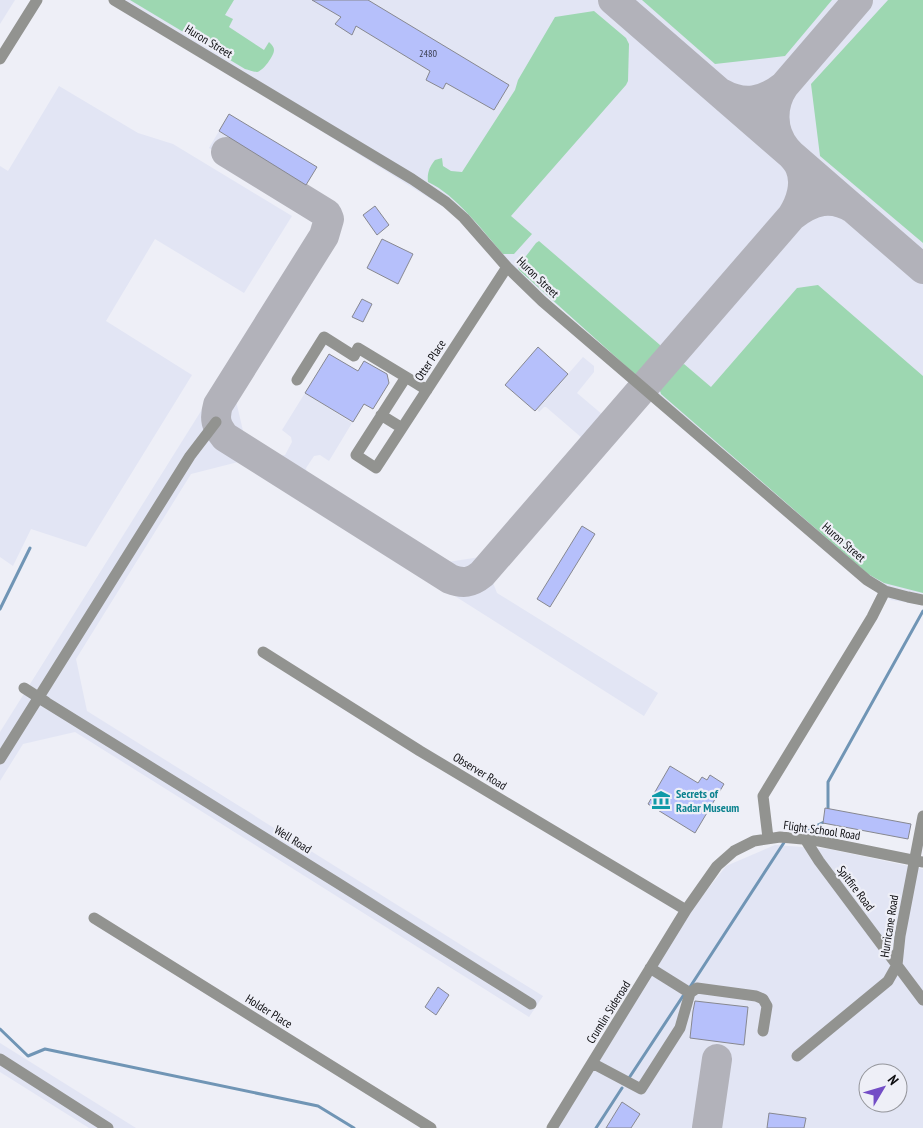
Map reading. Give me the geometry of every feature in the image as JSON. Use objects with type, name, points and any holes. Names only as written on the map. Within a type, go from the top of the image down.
[{"type":"street","points":[[0,59],[36,0]]},
{"type":"street","name":"Huron Street","points":[[114,0],[419,183],[446,202],[464,218],[507,267],[542,302],[867,580],[885,591],[923,600]]},
{"type":"street","name":"Otter Place","points":[[382,415],[356,455],[376,468],[507,267]]},
{"type":"street","points":[[297,380],[324,337],[354,356],[358,348],[427,390]]},
{"type":"street","points":[[402,428],[382,415],[406,377]]},
{"type":"street","points":[[0,759],[190,456],[216,422]]},
{"type":"street","points":[[768,838],[763,796],[872,617],[885,591]]},
{"type":"street","name":"Observer Road","points":[[263,652],[420,751],[686,910]]},
{"type":"street","points":[[24,688],[316,869]]},
{"type":"street","name":"Well Road","points":[[39,698],[531,1004]]},
{"type":"street","name":"Hurricane Road","points":[[798,1056],[888,981],[897,966],[900,936],[919,861],[923,816]]},
{"type":"street","name":"Flight School Road","points":[[686,910],[717,866],[734,851],[754,841],[768,838],[805,839],[919,861]]},
{"type":"street","name":"Spitfire Road","points":[[805,839],[819,861],[923,1000]]},
{"type":"street","name":"Crumlin Sideroad","points":[[552,1128],[686,910]]},
{"type":"street","name":"Holder Place","points":[[94,918],[431,1128]]},
{"type":"street","points":[[650,968],[690,993]]},
{"type":"street","points":[[592,1063],[642,1090],[680,1028],[690,993],[697,988],[756,996],[763,999],[767,1006],[763,1032]]},
{"type":"street","points":[[0,1060],[108,1128]]},
{"type":"shaded area","points":[[0,0],[15,0],[0,24]]},
{"type":"shaded area","points":[[110,0],[923,0],[923,605],[891,600],[656,392],[492,580],[497,593],[658,693],[644,716],[242,461],[191,474],[76,659],[87,711],[543,996],[529,1017],[75,732],[23,744],[0,781],[0,732],[320,221],[318,215],[209,148],[219,131],[306,185],[302,192],[337,213],[330,227],[340,234],[236,401],[244,435],[279,456],[285,455],[292,442],[291,437],[282,430],[305,393],[352,423],[329,461],[320,455],[314,456],[306,468],[307,474],[448,562],[480,557],[582,438],[546,407],[539,412],[537,409],[583,357],[594,366],[594,372],[577,393],[603,415],[637,376],[450,211]]},
{"type":"shaded area","points":[[59,86],[138,133],[173,144],[292,216],[244,293],[155,239],[106,321],[192,375],[86,547],[31,529],[13,566],[0,557],[0,166],[8,171]]},
{"type":"shaded area","points":[[775,845],[829,849],[923,869],[923,1128],[555,1128],[686,917],[726,866]]},
{"type":"shaded area","points":[[0,1043],[136,1128],[89,1128],[0,1072]]},
{"type":"green space","points":[[130,0],[234,0],[225,15],[233,19],[229,27],[264,50],[269,42],[274,48],[274,53],[268,63],[259,71],[245,69]]},
{"type":"green space","points":[[642,0],[832,0],[785,56],[715,64]]},
{"type":"green space","points":[[888,0],[923,0],[923,243],[820,156],[811,84]]},
{"type":"green space","points":[[594,11],[626,38],[629,44],[628,81],[511,216],[532,234],[514,254],[503,254],[449,195],[428,182],[428,173],[435,160],[442,158],[443,166],[451,171],[462,172],[515,90],[518,80],[555,17]]},
{"type":"green space","points":[[539,241],[660,345],[660,350],[637,376],[519,270],[520,264]]},
{"type":"green space","points":[[818,285],[923,376],[923,593],[884,583],[868,574],[661,394],[659,388],[675,369],[684,364],[711,387],[797,288]]},
{"type":"building","points":[[312,0],[368,0],[509,85],[494,110],[446,83],[443,89],[426,80],[430,71],[356,26],[352,35],[335,24],[341,17]]},
{"type":"building","points":[[229,114],[317,167],[306,185],[219,131]]},
{"type":"building","points":[[375,206],[389,225],[377,235],[363,215]]},
{"type":"building","points":[[382,239],[413,254],[398,284],[367,268]]},
{"type":"building","points":[[362,299],[372,304],[363,322],[352,317]]},
{"type":"building","points":[[538,347],[568,374],[535,411],[505,385]]},
{"type":"building","points":[[329,354],[358,371],[364,361],[387,374],[389,383],[373,409],[364,404],[353,422],[305,393]]},
{"type":"building","points":[[582,526],[595,534],[550,607],[537,599]]},
{"type":"building","points":[[670,766],[698,783],[702,777],[707,780],[710,775],[724,784],[695,833],[648,804]]},
{"type":"building","points":[[825,808],[911,824],[908,839],[823,823]]},
{"type":"building","points":[[438,987],[449,995],[436,1015],[425,1007]]},
{"type":"building","points":[[695,1001],[748,1007],[744,1045],[690,1038]]},
{"type":"building","points":[[622,1102],[640,1114],[631,1128],[606,1128]]},
{"type":"building","points":[[769,1113],[806,1118],[804,1128],[767,1128]]},
{"type":"waterway","points":[[0,609],[30,548]]},
{"type":"waterway","points":[[828,811],[828,782],[923,611]]},
{"type":"waterway","points":[[806,831],[826,821]]},
{"type":"waterway","points":[[690,987],[785,841]]},
{"type":"waterway","points":[[629,1078],[683,996]]},
{"type":"waterway","points":[[0,1029],[28,1056],[45,1049],[318,1106],[354,1128]]},
{"type":"waterway","points":[[596,1128],[622,1088]]},
{"type":"taxiway","points":[[613,0],[923,269]]},
{"type":"taxiway","points":[[784,86],[858,0]]},
{"type":"taxiway","points":[[721,93],[746,101],[769,96],[784,86],[777,101],[774,118],[775,126],[781,142],[799,164],[803,179],[800,199],[792,216],[807,206],[822,201],[838,202],[854,209]]},
{"type":"taxiway","points":[[226,152],[327,214],[329,219],[324,236],[218,405],[216,418],[220,429],[225,437],[450,579],[459,582],[470,581],[482,574],[792,216]]},
{"type":"taxiway","points":[[707,1128],[717,1059]]},
{"type":"place","name":"Secrets of Radar Museum","points":[[661,800]]}]
